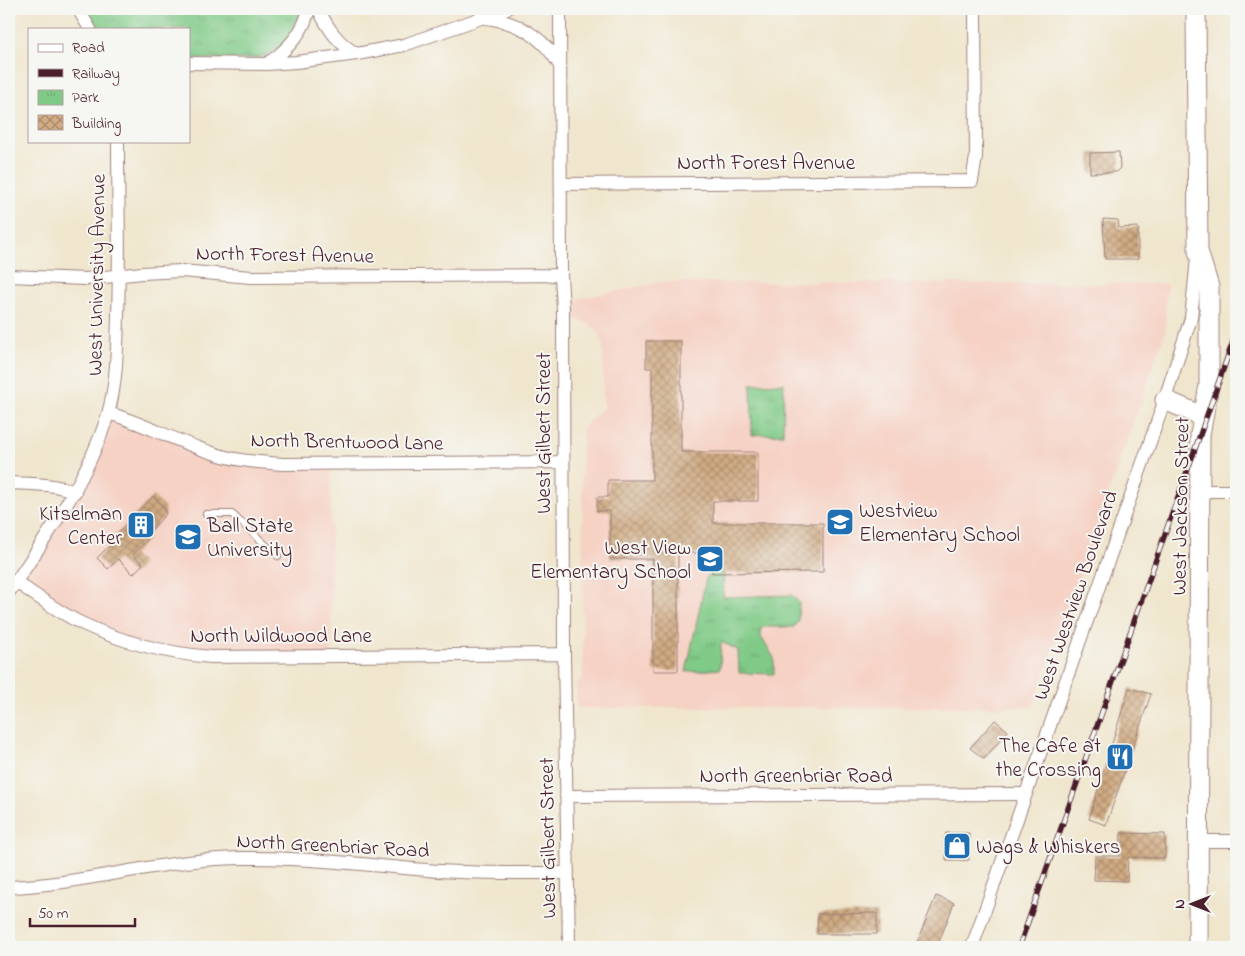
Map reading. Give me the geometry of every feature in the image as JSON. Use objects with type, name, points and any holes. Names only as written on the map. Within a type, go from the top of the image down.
[{"type":"main road","name":"West Jackson Street","points":[[1196,9],[1198,251],[1210,287],[1208,385],[1200,435],[1198,947]]},
{"type":"main road","points":[[1164,400],[1202,416]]},
{"type":"street","points":[[267,64],[292,44],[304,23],[309,9]]},
{"type":"street","points":[[318,9],[332,34],[340,43],[357,54]]},
{"type":"street","points":[[190,64],[267,64],[357,54],[404,44],[507,9]]},
{"type":"street","name":"West Gilbert Street","points":[[560,9],[560,275],[563,309],[564,654],[569,947]]},
{"type":"street","name":"North Forest Avenue","points":[[561,184],[972,181],[976,157],[975,9]]},
{"type":"street","points":[[80,10],[89,28]]},
{"type":"street","points":[[484,18],[501,20],[526,30],[542,42],[561,67]]},
{"type":"street","name":"West University Avenue","points":[[12,587],[75,492],[94,452],[108,412],[117,360],[119,276],[118,142]]},
{"type":"street","name":"West Westview Boulevard","points":[[972,947],[1191,318],[1198,251]]},
{"type":"street","name":"North Forest Avenue","points":[[9,276],[86,279],[181,271],[251,278],[560,275]]},
{"type":"street","name":"North Brentwood Lane","points":[[108,412],[130,419],[210,452],[237,460],[254,462],[283,464],[563,462]]},
{"type":"street","points":[[9,484],[48,485],[75,492]]},
{"type":"street","points":[[1200,491],[1236,491]]},
{"type":"street","name":"North Wildwood Lane","points":[[12,587],[80,622],[124,641],[178,654],[211,657],[564,654]]},
{"type":"street","name":"North Greenbriar Road","points":[[566,796],[1026,794]]},
{"type":"street","points":[[1199,841],[1236,841]]},
{"type":"street","name":"North Greenbriar Road","points":[[9,887],[63,882],[216,859],[241,858],[320,860],[429,870],[567,873]]},
{"type":"lane","points":[[206,514],[232,514],[278,556]]},
{"type":"shaded area","name":"Westview Elementary School","points":[[661,282],[1167,284],[1165,332],[1033,707],[577,708],[576,684],[583,678],[582,428],[603,408],[603,346],[598,331],[587,323],[574,319],[573,300]]},
{"type":"shaded area","name":"Ball State University","points":[[108,413],[210,453],[331,464],[331,656],[211,657],[124,641],[16,582],[75,492]]},
{"type":"green space","points":[[89,9],[302,9],[291,34],[279,47],[265,56],[247,59],[190,59],[190,28],[96,28]]},
{"type":"green space","points":[[784,383],[783,434],[752,435],[751,384]]},
{"type":"green space","points":[[712,573],[724,573],[723,597],[792,595],[799,603],[798,621],[794,627],[762,627],[761,637],[774,658],[774,674],[739,673],[738,650],[721,642],[720,669],[686,672],[706,578]]},
{"type":"building","points":[[1119,152],[1120,168],[1116,172],[1090,173],[1090,153]]},
{"type":"building","points":[[1103,219],[1118,220],[1119,228],[1138,227],[1138,259],[1105,259]]},
{"type":"building","name":"Westview Elementary School","points":[[646,341],[681,341],[681,452],[758,452],[758,501],[713,501],[713,523],[823,523],[823,572],[712,573],[712,553],[678,553],[678,671],[653,671],[653,559],[610,559],[610,511],[597,511],[597,497],[608,497],[608,480],[652,480],[652,368],[646,368]]},
{"type":"building","name":"Kitselman Center","points":[[153,496],[165,508],[166,514],[145,537],[148,539],[133,555],[143,564],[133,574],[118,559],[108,569],[97,558]]},
{"type":"building","points":[[1129,688],[1151,694],[1106,825],[1089,819]]},
{"type":"building","points":[[995,720],[1008,731],[984,759],[970,748]]},
{"type":"building","name":"Wags & Whiskers","points":[[946,833],[969,833],[969,860],[946,860]]},
{"type":"building","points":[[1121,833],[1165,834],[1165,858],[1128,857],[1127,881],[1094,880],[1095,856],[1120,856]]},
{"type":"building","points":[[936,896],[954,903],[937,947],[915,947]]},
{"type":"building","points":[[877,913],[877,934],[817,934],[818,914]]},
{"type":"railway","points":[[1019,947],[1236,333]]},
{"type":"place","name":"Westview Elementary School","points":[[840,522]]},
{"type":"place","name":"Kitselman Center","points":[[141,525]]},
{"type":"place","name":"Ball State University","points":[[188,537]]},
{"type":"place","name":"West View Elementary School","points":[[710,559]]},
{"type":"place","name":"The Cafe at the Crossing","points":[[1120,757]]},
{"type":"place","name":"Wags & Whiskers","points":[[957,846]]}]
